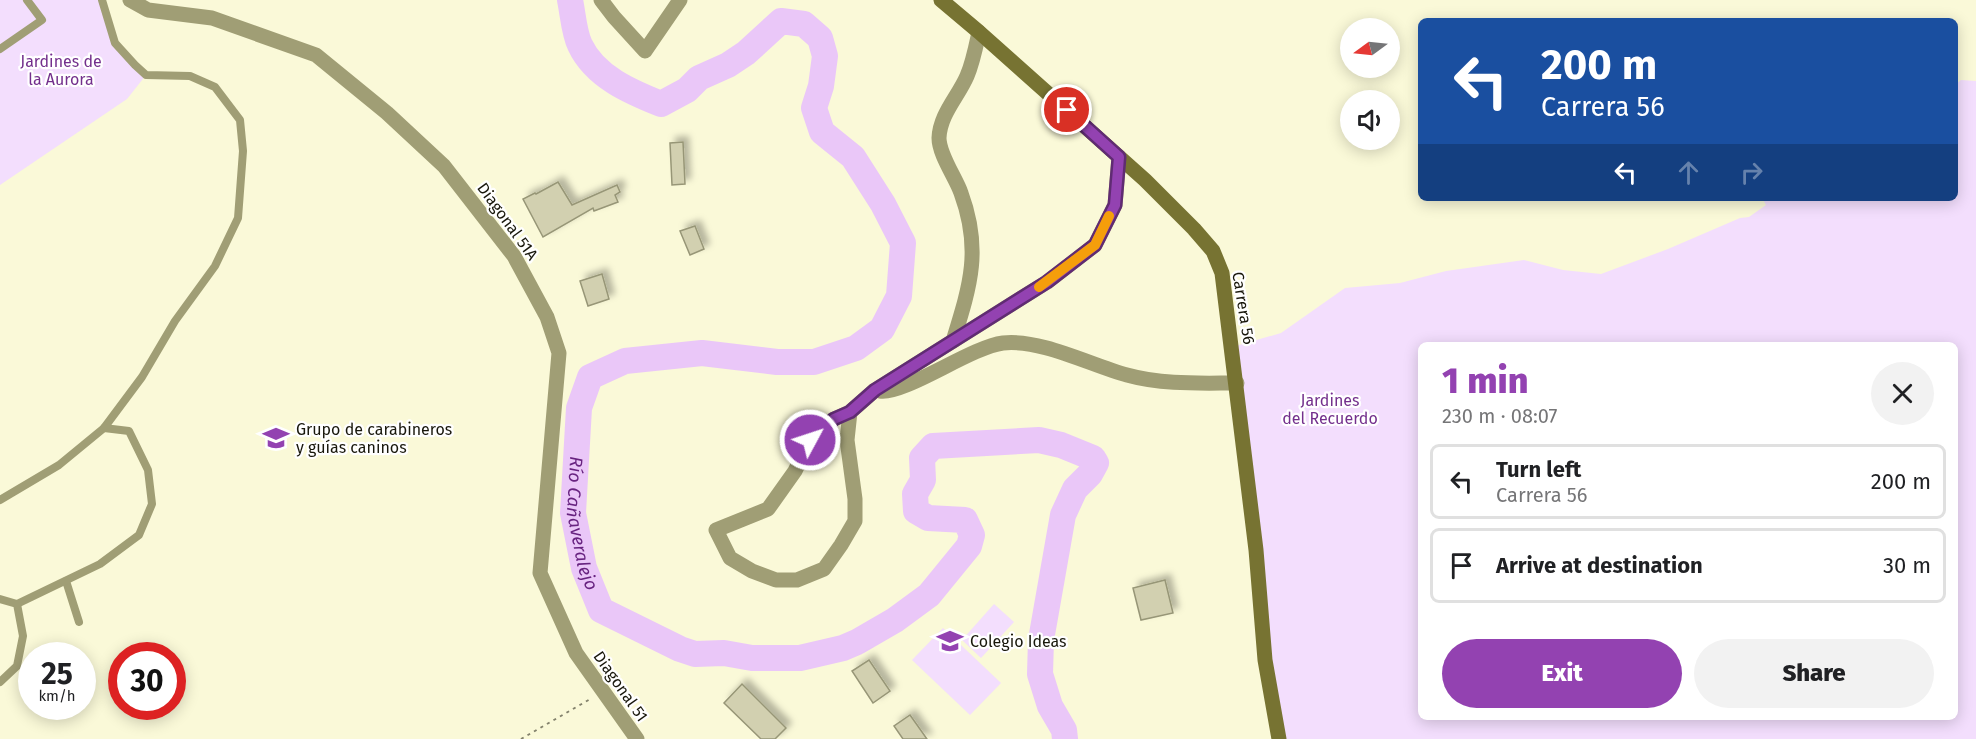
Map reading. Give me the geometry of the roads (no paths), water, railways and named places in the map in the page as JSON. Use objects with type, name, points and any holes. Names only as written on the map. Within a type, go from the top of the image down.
[{"type":"street","name":"Diagonal 51A","points":[[130,0],[148,10],[212,18],[316,55],[387,113],[444,166],[514,256],[547,317],[559,352],[540,573],[576,653]]},
{"type":"street","points":[[601,0],[645,51],[680,0]]},
{"type":"street","name":"Carrera 56","points":[[940,0],[1119,157],[1194,229],[1213,251],[1222,273],[1237,383],[1256,550],[1265,660],[1279,739]]},
{"type":"street","points":[[953,341],[970,286],[973,249],[970,219],[939,142],[940,126],[966,77],[979,32]]},
{"type":"street","points":[[850,412],[847,440],[855,499],[855,521],[824,569],[797,580],[776,580],[752,571],[730,558],[716,530],[768,509],[795,471],[810,440],[834,419],[850,412],[875,390],[1047,282],[1095,245],[1115,205],[1119,157]]},
{"type":"street","points":[[875,390],[885,392],[902,386],[978,350],[1002,343],[1023,344],[1056,351],[1128,375],[1162,381],[1237,383]]},
{"type":"street","name":"Diagonal 51","points":[[576,653],[637,739]]},
{"type":"lane","points":[[0,49],[42,20],[27,0]]},
{"type":"lane","points":[[0,500],[59,465],[104,428],[142,377],[176,321],[215,266],[238,218],[243,152],[240,120],[215,87],[190,76],[147,75],[135,65],[115,43],[102,0]]},
{"type":"lane","points":[[0,599],[17,604],[100,564],[139,535],[152,504],[148,470],[129,431],[104,428]]},
{"type":"lane","points":[[66,581],[79,622]]},
{"type":"lane","points":[[0,682],[16,666],[19,656],[23,636],[17,604]]},
{"type":"waterway","name":"Río Cañaveralejo","points":[[570,0],[578,40],[595,66],[615,82],[661,104],[687,90],[699,78],[728,65],[746,53],[781,21],[804,24],[820,38],[825,56],[821,86],[814,108],[822,132],[853,157],[883,204],[903,243],[899,296],[882,329],[856,348],[814,362],[777,362],[702,353],[625,361],[590,377],[579,408],[573,513],[584,568],[601,610],[680,649],[695,654],[724,653],[752,658],[800,658],[843,648],[895,620],[929,595],[969,546],[972,535],[965,520],[928,518],[916,511],[915,494],[923,480],[922,458],[933,446],[1039,440],[1061,445],[1093,458],[1096,463],[1090,474],[1075,489],[1063,515],[1041,640],[1040,674],[1050,706],[1064,730],[1065,739]]},
{"type":"place","name":"Grupo de carabineros y guías caninos","points":[[276,438]]},
{"type":"place","name":"Colegio Ideas","points":[[950,641]]},
{"type":"park label","name":"Jardines de la Aurora","points":[[61,70]]},
{"type":"park label","name":"Jardines del Recuerdo","points":[[1330,409]]}]
